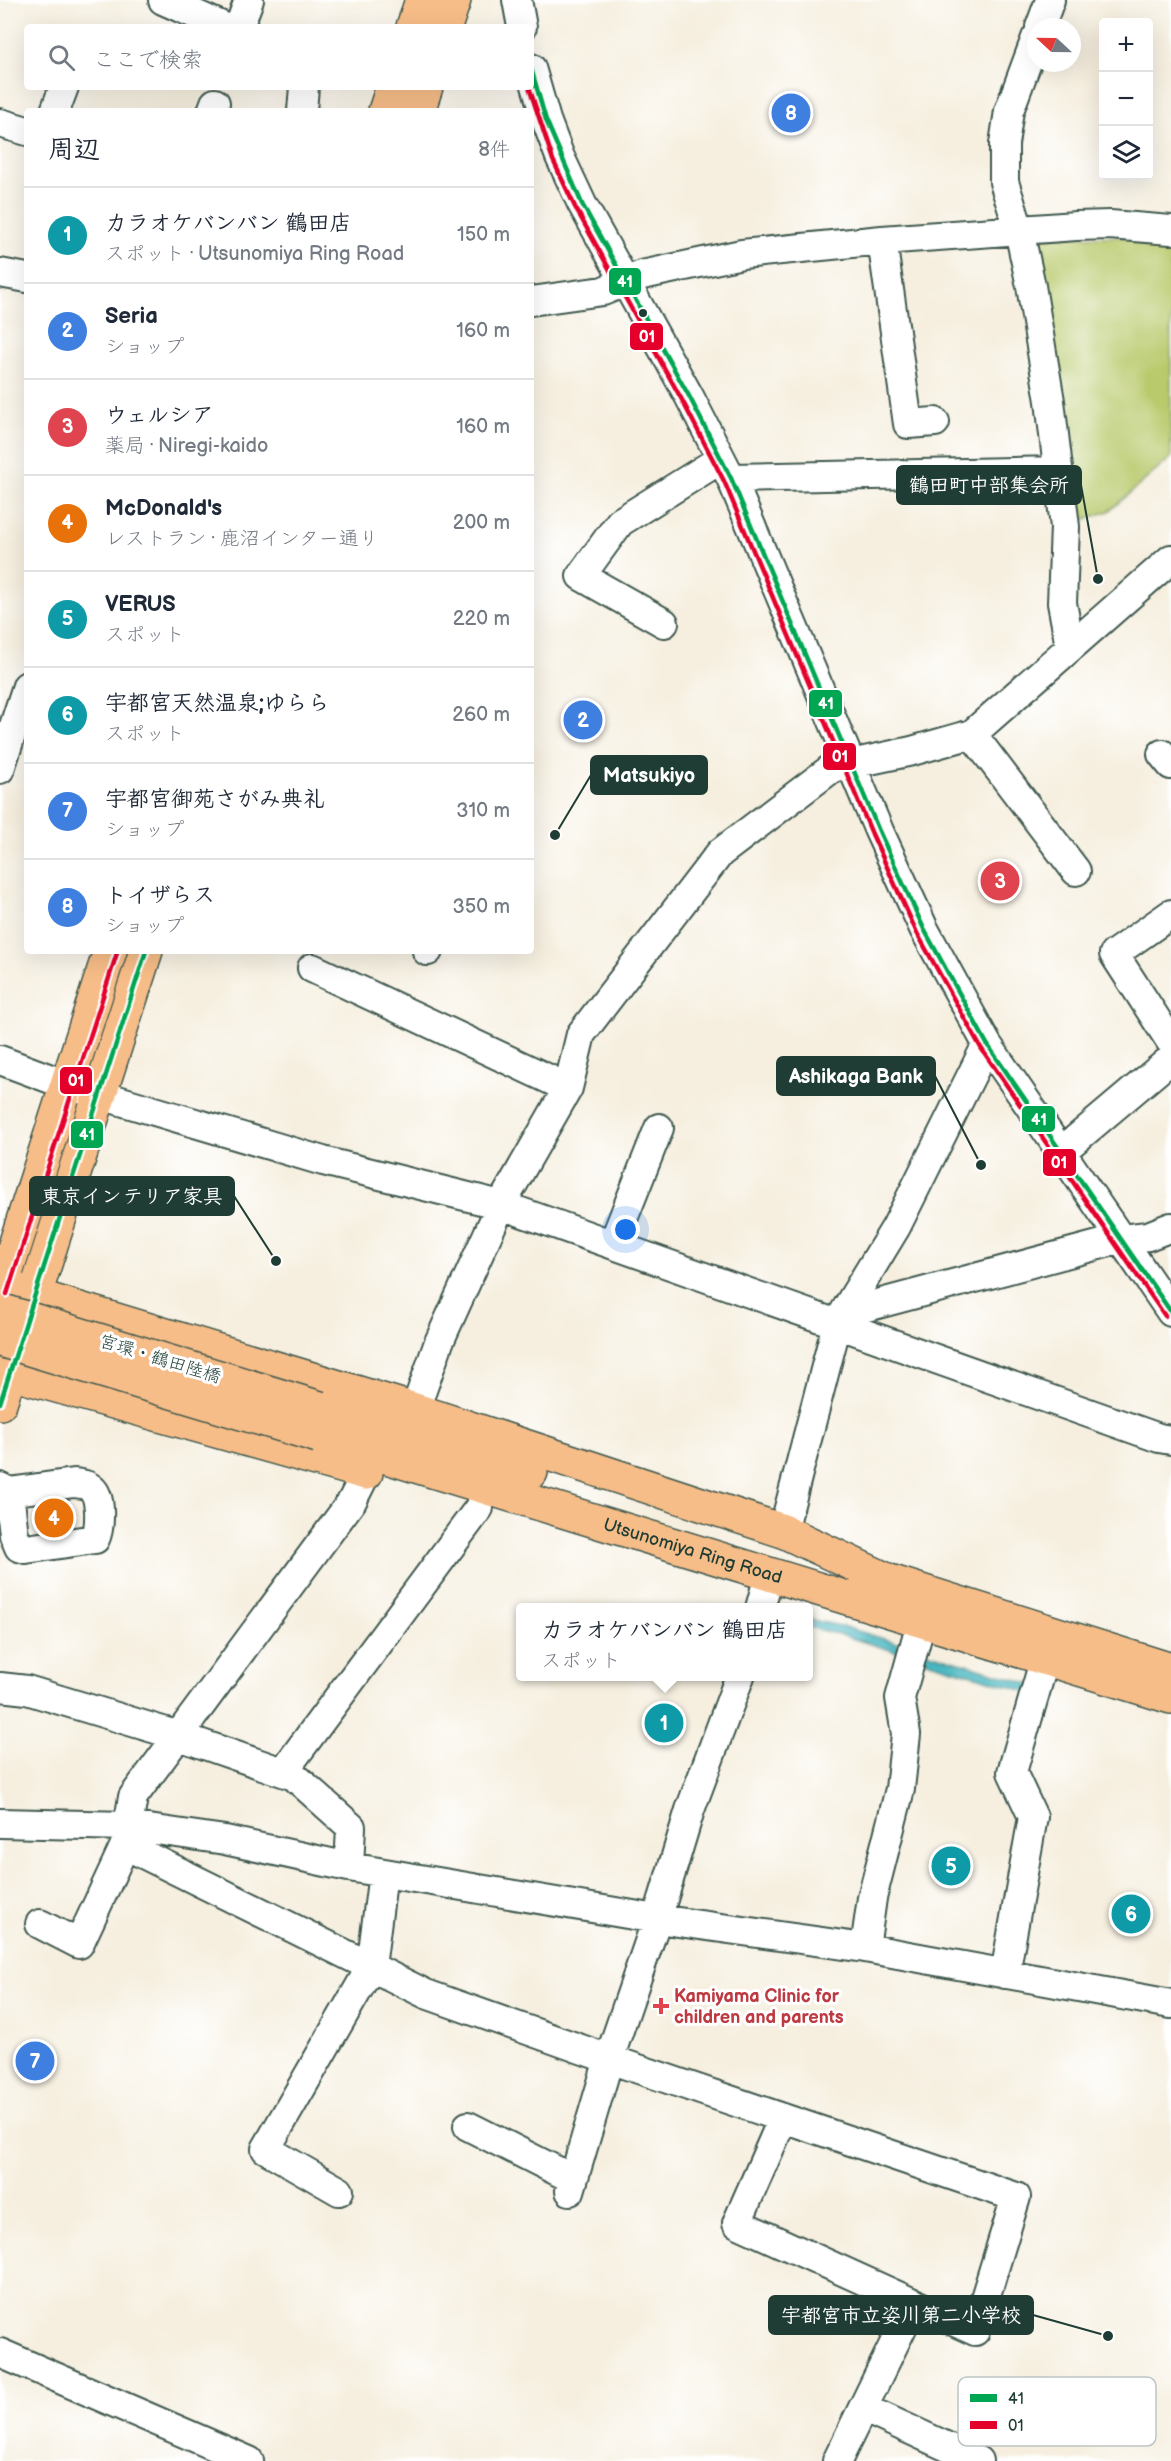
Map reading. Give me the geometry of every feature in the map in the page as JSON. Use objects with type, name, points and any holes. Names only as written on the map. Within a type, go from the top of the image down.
[{"type":"main road","points":[[414,24],[422,0]]},
{"type":"main road","points":[[447,24],[454,0]]},
{"type":"main road","points":[[386,108],[392,90]]},
{"type":"main road","points":[[419,108],[425,90]]},
{"type":"main road","points":[[110,954],[0,1293],[36,1296],[415,1410],[783,1531],[885,1579]]},
{"type":"main road","points":[[145,954],[36,1296],[3,1382],[366,1473],[681,1571],[762,1599],[851,1597]]},
{"type":"main road","name":"宮環・鶴田陸橋","points":[[0,1293],[319,1422]]},
{"type":"main road","name":"宮環・鶴田陸橋","points":[[0,1340],[319,1422]]},
{"type":"main road","name":"Utsunomiya Ring Road","points":[[319,1422],[885,1579],[1171,1670]]},
{"type":"main road","name":"Utsunomiya Ring Road","points":[[319,1422],[460,1481],[851,1597],[916,1640],[1039,1680],[1171,1697]]},
{"type":"street","points":[[163,0],[217,24]]},
{"type":"street","points":[[240,24],[249,0]]},
{"type":"street","points":[[517,0],[521,24]]},
{"type":"street","points":[[1043,18],[1050,0]]},
{"type":"street","points":[[1027,62],[1009,111],[1004,144],[1004,182],[1018,230],[1038,328],[1065,527],[1062,603],[1070,646]]},
{"type":"street","points":[[534,78],[560,158],[582,204],[726,468],[850,763],[924,929],[987,1044],[1171,1312]]},
{"type":"street","points":[[56,108],[63,90]]},
{"type":"street","points":[[302,108],[304,90]]},
{"type":"street","points":[[0,123],[24,130]]},
{"type":"street","points":[[534,301],[603,291],[642,275],[742,254],[882,240],[1018,230],[1110,225],[1171,230]]},
{"type":"street","points":[[882,240],[908,424],[935,422]]},
{"type":"street","points":[[664,623],[581,576],[620,522],[726,468],[1058,471]]},
{"type":"street","points":[[415,1410],[438,1342],[501,1204],[568,1088],[581,1034],[720,853],[832,768],[912,751],[972,734],[1171,559]]},
{"type":"street","points":[[2,755],[24,694]]},
{"type":"street","points":[[972,734],[1076,871]]},
{"type":"street","points":[[1171,914],[1114,954],[1171,1042]]},
{"type":"street","points":[[312,968],[568,1088]]},
{"type":"street","points":[[783,1531],[841,1319],[896,1227],[987,1044]]},
{"type":"street","points":[[1062,1151],[1171,1059]]},
{"type":"street","points":[[0,1060],[67,1085],[323,1161],[501,1204],[613,1244],[841,1319],[1159,1438],[1171,1440]]},
{"type":"street","points":[[613,1244],[659,1128]]},
{"type":"street","points":[[841,1319],[1121,1239],[1148,1236],[1171,1227]]},
{"type":"street","points":[[40,1924],[79,1944],[126,1835],[133,1797],[352,1501],[366,1473]]},
{"type":"street","points":[[283,1772],[478,1508]]},
{"type":"street","points":[[865,1948],[872,1898],[900,1789],[906,1734],[900,1698],[916,1640]]},
{"type":"street","points":[[1005,1974],[1033,1817],[1012,1772],[1039,1680]]},
{"type":"street","points":[[468,2126],[572,2185],[609,2059],[657,1919],[690,1810],[738,1681]]},
{"type":"street","points":[[0,1687],[27,1690],[179,1736],[294,1776],[351,1827],[349,1867]]},
{"type":"street","points":[[0,1823],[126,1835],[225,1840],[383,1873],[657,1919],[865,1948],[1171,2004]]},
{"type":"street","points":[[126,1835],[371,1967],[426,1994],[609,2059],[1016,2197],[975,2331],[737,2223],[783,2118]]},
{"type":"street","points":[[339,2191],[266,2149],[371,1967],[383,1873]]},
{"type":"street","points":[[837,2461],[914,2303]]},
{"type":"street","points":[[0,2353],[249,2461]]},
{"type":"street","points":[[863,2408],[978,2461]]},
{"type":"green space","points":[[1029,236],[1171,237],[1171,458],[1109,511],[1074,523]]},
{"type":"water","points":[[813,1620],[845,1627],[1058,1692],[1055,1700],[813,1628]]},
{"type":"transit line","name":"41","points":[[534,78],[546,120],[582,204],[689,396],[731,478],[879,831],[924,929],[987,1044],[1171,1312]]},
{"type":"transit line","name":"01","points":[[530,90],[553,160],[575,207],[724,481],[872,834],[917,933],[981,1048],[1165,1316]]},
{"type":"transit line","name":"01","points":[[7,1294],[117,954]]},
{"type":"transit line","name":"41","points":[[0,1403],[145,954]]},
{"type":"place","name":"トイザらス","points":[[791,113]]},
{"type":"place","name":"鶴田町中部集会所","points":[[1098,579]]},
{"type":"place","name":"Seria","points":[[583,720]]},
{"type":"place","name":"Matsukiyo","points":[[555,835]]},
{"type":"place","name":"ウェルシア","points":[[1000,881]]},
{"type":"place","name":"Ashikaga Bank","points":[[981,1165]]},
{"type":"place","name":"東京インテリア家具","points":[[276,1261]]},
{"type":"place","name":"McDonald's","points":[[54,1518]]},
{"type":"place","name":"カラオケバンバン 鶴田店","points":[[664,1723]]},
{"type":"place","name":"VERUS","points":[[951,1866]]},
{"type":"place","name":"宇都宮天然温泉;ゆらら","points":[[1131,1914]]},
{"type":"place","name":"Kamiyama Clinic for children and parents","points":[[661,2006]]},
{"type":"place","name":"宇都宮御苑さがみ典礼","points":[[35,2061]]},
{"type":"place","name":"宇都宮市立姿川第二小学校","points":[[1108,2336]]}]
